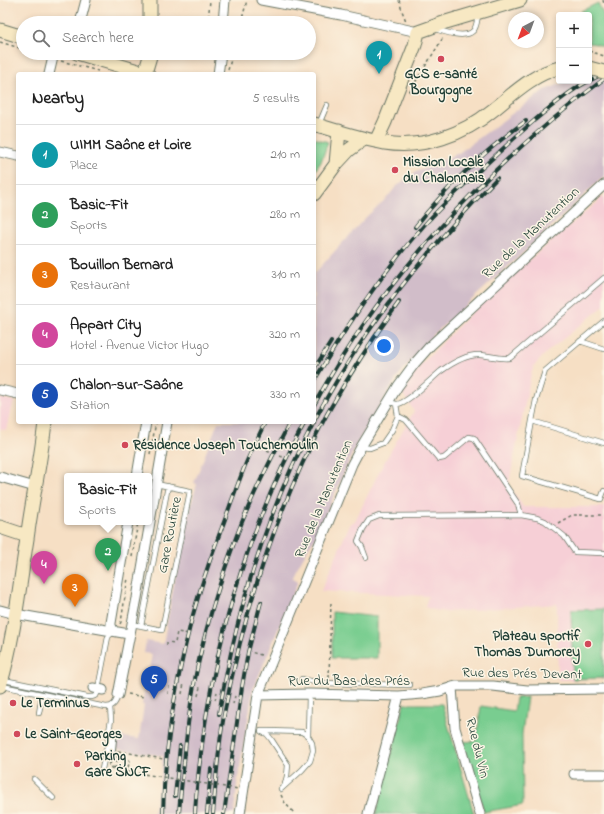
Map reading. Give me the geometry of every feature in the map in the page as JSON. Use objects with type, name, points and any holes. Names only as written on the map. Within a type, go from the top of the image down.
[{"type":"street","points":[[82,16],[86,0]]},
{"type":"street","points":[[150,0],[150,16]]},
{"type":"street","points":[[224,16],[225,0]]},
{"type":"street","points":[[261,0],[404,29],[424,30],[520,0]]},
{"type":"street","points":[[0,30],[16,35]]},
{"type":"street","points":[[316,191],[336,164],[349,150],[370,140],[385,122],[415,45],[424,30]]},
{"type":"street","points":[[49,72],[52,60]]},
{"type":"street","points":[[90,60],[108,70],[127,72]]},
{"type":"street","points":[[146,72],[149,60]]},
{"type":"street","points":[[218,72],[220,60]]},
{"type":"street","points":[[316,124],[370,140],[399,145],[435,140],[458,132],[479,121],[533,79],[556,69]]},
{"type":"street","points":[[592,69],[604,72]]},
{"type":"street","points":[[336,164],[339,131]]},
{"type":"street","points":[[0,152],[16,156]]},
{"type":"street","name":"Rue de la Manutention","points":[[240,814],[257,730],[258,695],[352,464],[361,446],[393,402],[398,386],[415,362],[430,346],[604,185]]},
{"type":"street","points":[[0,390],[16,394]]},
{"type":"street","points":[[0,683],[6,663],[15,614],[45,424]]},
{"type":"street","points":[[138,473],[146,424]]},
{"type":"street","points":[[152,507],[167,424]]},
{"type":"street","points":[[0,477],[35,487]]},
{"type":"street","points":[[114,631],[111,623],[127,525]]},
{"type":"street","points":[[118,693],[132,624],[149,525]]},
{"type":"street","points":[[0,527],[27,536]]},
{"type":"street","points":[[0,610],[129,634]]},
{"type":"street","name":"Rue des Prés Devant","points":[[440,691],[452,687],[492,686],[526,690],[604,689]]},
{"type":"street","name":"Rue du Vin","points":[[452,687],[455,728],[480,814]]},
{"type":"street","name":"Rue du Bas des Prés","points":[[258,695],[309,694],[399,696],[440,691]]},
{"type":"street","points":[[368,814],[399,696]]},
{"type":"street","points":[[112,735],[112,755]]},
{"type":"street","points":[[574,774],[604,774]]},
{"type":"lane","points":[[424,30],[462,35],[469,33],[476,26],[479,12]]},
{"type":"lane","points":[[316,124],[327,105]]},
{"type":"lane","points":[[361,446],[370,448],[383,443],[392,430],[398,416],[393,402],[404,402],[441,371],[454,362],[466,357],[479,355],[502,359],[510,358],[604,278]]},
{"type":"lane","points":[[604,321],[545,371],[536,400],[522,476],[602,499],[604,491]]},
{"type":"lane","points":[[580,341],[604,349]]},
{"type":"lane","points":[[398,416],[406,420],[438,459],[444,458],[469,437],[474,438],[518,504],[521,515]]},
{"type":"lane","points":[[532,421],[604,443]]},
{"type":"lane","points":[[156,484],[168,486]]},
{"type":"lane","name":"Gare Routière","points":[[132,624],[141,626],[162,630],[190,491],[168,486],[141,626]]},
{"type":"lane","points":[[366,558],[358,541],[369,520],[379,516],[521,515],[545,521],[564,536],[575,552],[604,553]]},
{"type":"lane","points":[[0,683],[87,697],[95,696],[98,690],[108,637],[114,631]]},
{"type":"lane","points":[[302,678],[319,684],[410,685]]},
{"type":"lane","points":[[0,683],[42,695],[106,707],[110,707],[114,704],[118,693]]},
{"type":"lane","points":[[308,736],[309,694]]},
{"type":"lane","points":[[39,713],[42,695]]},
{"type":"lane","points":[[102,769],[111,720],[110,707]]},
{"type":"lane","points":[[257,730],[302,732],[308,736],[312,743],[313,751],[310,761],[283,787]]},
{"type":"lane","points":[[257,730],[266,734],[271,739],[288,765],[292,770],[298,773]]},
{"type":"lane","points":[[283,787],[287,776],[288,765]]},
{"type":"lane","points":[[34,779],[53,798]]},
{"type":"path","points":[[209,16],[210,0]]},
{"type":"path","points":[[243,16],[247,0]]},
{"type":"path","points":[[399,0],[407,23],[404,29]]},
{"type":"path","points":[[603,0],[604,4]]},
{"type":"path","points":[[409,91],[446,32]]},
{"type":"path","points":[[0,42],[16,47]]},
{"type":"path","points":[[592,52],[604,56]]},
{"type":"path","points":[[69,60],[108,70]]},
{"type":"path","points":[[228,72],[231,60]]},
{"type":"path","points":[[149,461],[156,424]]},
{"type":"path","points":[[267,450],[276,454]]},
{"type":"path","points":[[280,456],[287,459]]},
{"type":"path","points":[[552,527],[572,515],[604,515]]},
{"type":"path","points":[[329,684],[331,602]]},
{"type":"path","points":[[167,645],[167,642],[175,643],[177,632],[189,634]]},
{"type":"path","points":[[230,648],[240,650]]},
{"type":"path","points":[[247,651],[261,655]]},
{"type":"path","points":[[182,694],[184,683]]},
{"type":"path","points":[[168,694],[169,686]]},
{"type":"path","points":[[198,696],[200,687]]},
{"type":"path","points":[[215,700],[217,692]]},
{"type":"path","points":[[118,693],[144,697]]},
{"type":"path","points":[[233,704],[235,696]]},
{"type":"path","points":[[112,755],[144,756],[163,759]]},
{"type":"path","points":[[112,755],[109,765],[111,767],[127,770],[130,761],[128,759],[114,756],[111,759],[110,766],[112,769],[238,789]]},
{"type":"path","points":[[112,755],[115,769]]},
{"type":"path","points":[[283,787],[281,797],[295,814]]},
{"type":"shaded area","points":[[592,76],[604,79],[604,176],[536,241],[432,336],[398,376],[355,447],[316,537],[292,577],[298,581],[253,690],[237,784],[234,814],[153,814],[161,776],[163,756],[112,748],[114,736],[139,739],[144,705],[142,705],[145,687],[147,687],[152,654],[144,653],[146,641],[163,644],[181,547],[197,484],[194,483],[217,424],[316,424],[316,272],[365,218],[410,175],[460,152],[543,91],[560,84],[592,84]]},
{"type":"shaded area","points":[[604,197],[604,306],[547,352],[534,366],[531,374],[508,487],[523,507],[604,507],[604,679],[558,680],[557,604],[446,612],[425,607],[428,596],[321,591],[350,524],[355,521],[382,466],[414,411],[401,391],[418,368],[471,313],[523,265],[598,202],[600,198]]},
{"type":"shaded area","points":[[0,398],[14,401],[6,430],[0,429]]},
{"type":"green space","points":[[598,3],[604,16],[604,47],[592,43],[592,12],[581,11]]},
{"type":"green space","points":[[316,139],[328,142],[321,162],[316,169]]},
{"type":"green space","name":"Plateau sportif Thomas Dumorey","points":[[604,609],[604,678],[573,679],[571,610]]},
{"type":"green space","points":[[332,612],[377,617],[377,658],[332,658]]},
{"type":"green space","points":[[527,697],[522,734],[523,805],[484,812],[462,742],[476,741],[481,706],[514,711],[516,698]]},
{"type":"green space","points":[[404,704],[442,704],[474,814],[376,814]]},
{"type":"tunnel","points":[[117,758],[118,751]]},
{"type":"railway","points":[[316,378],[339,339],[380,279],[410,241],[434,214],[546,111],[578,87],[604,73]]},
{"type":"railway","points":[[316,402],[372,312],[441,226],[479,186],[519,148],[604,79]]},
{"type":"railway","points":[[415,227],[427,212],[467,170],[495,145],[526,121]]},
{"type":"railway","points":[[316,417],[353,355],[396,293],[445,234],[497,178]]},
{"type":"railway","points":[[213,814],[217,764],[224,715],[242,637],[264,560],[293,486],[309,449],[327,414],[344,385],[399,302]]},
{"type":"railway","points":[[316,366],[331,342]]},
{"type":"railway","points":[[163,814],[171,719],[190,626],[201,587],[219,535],[246,463],[264,424]]},
{"type":"railway","points":[[179,814],[191,700],[212,610],[228,560],[246,512],[289,424]]},
{"type":"railway","points":[[195,814],[202,745],[217,661],[227,620],[239,579],[268,499],[304,424]]},
{"type":"railway","points":[[219,714],[234,639],[255,564],[281,492],[313,424]]},
{"type":"railway","points":[[224,814],[248,652],[261,602]]},
{"type":"railway","points":[[175,796],[180,746]]},
{"type":"railway","points":[[207,814],[211,769]]},
{"type":"place","name":"GCS e-santé Bourgogne","points":[[441,59]]},
{"type":"place","name":"UIMM Saône et Loire","points":[[379,74]]},
{"type":"place","name":"Mission Locale du Chalonnais","points":[[395,170]]},
{"type":"place","name":"Résidence Joseph Touchemoulin","points":[[125,445]]},
{"type":"place","name":"Basic-Fit","points":[[108,571]]},
{"type":"place","name":"Appart City","points":[[44,584]]},
{"type":"place","name":"Bouillon Bernard","points":[[75,607]]},
{"type":"place","name":"Plateau sportif Thomas Dumorey","points":[[588,644]]},
{"type":"place","name":"Chalon-sur-Saône","points":[[154,699]]},
{"type":"place","name":"Le Terminus","points":[[13,703]]},
{"type":"place","name":"Le Saint-Georges","points":[[17,734]]},
{"type":"place","name":"Parking Gare SNCF","points":[[77,764]]}]
